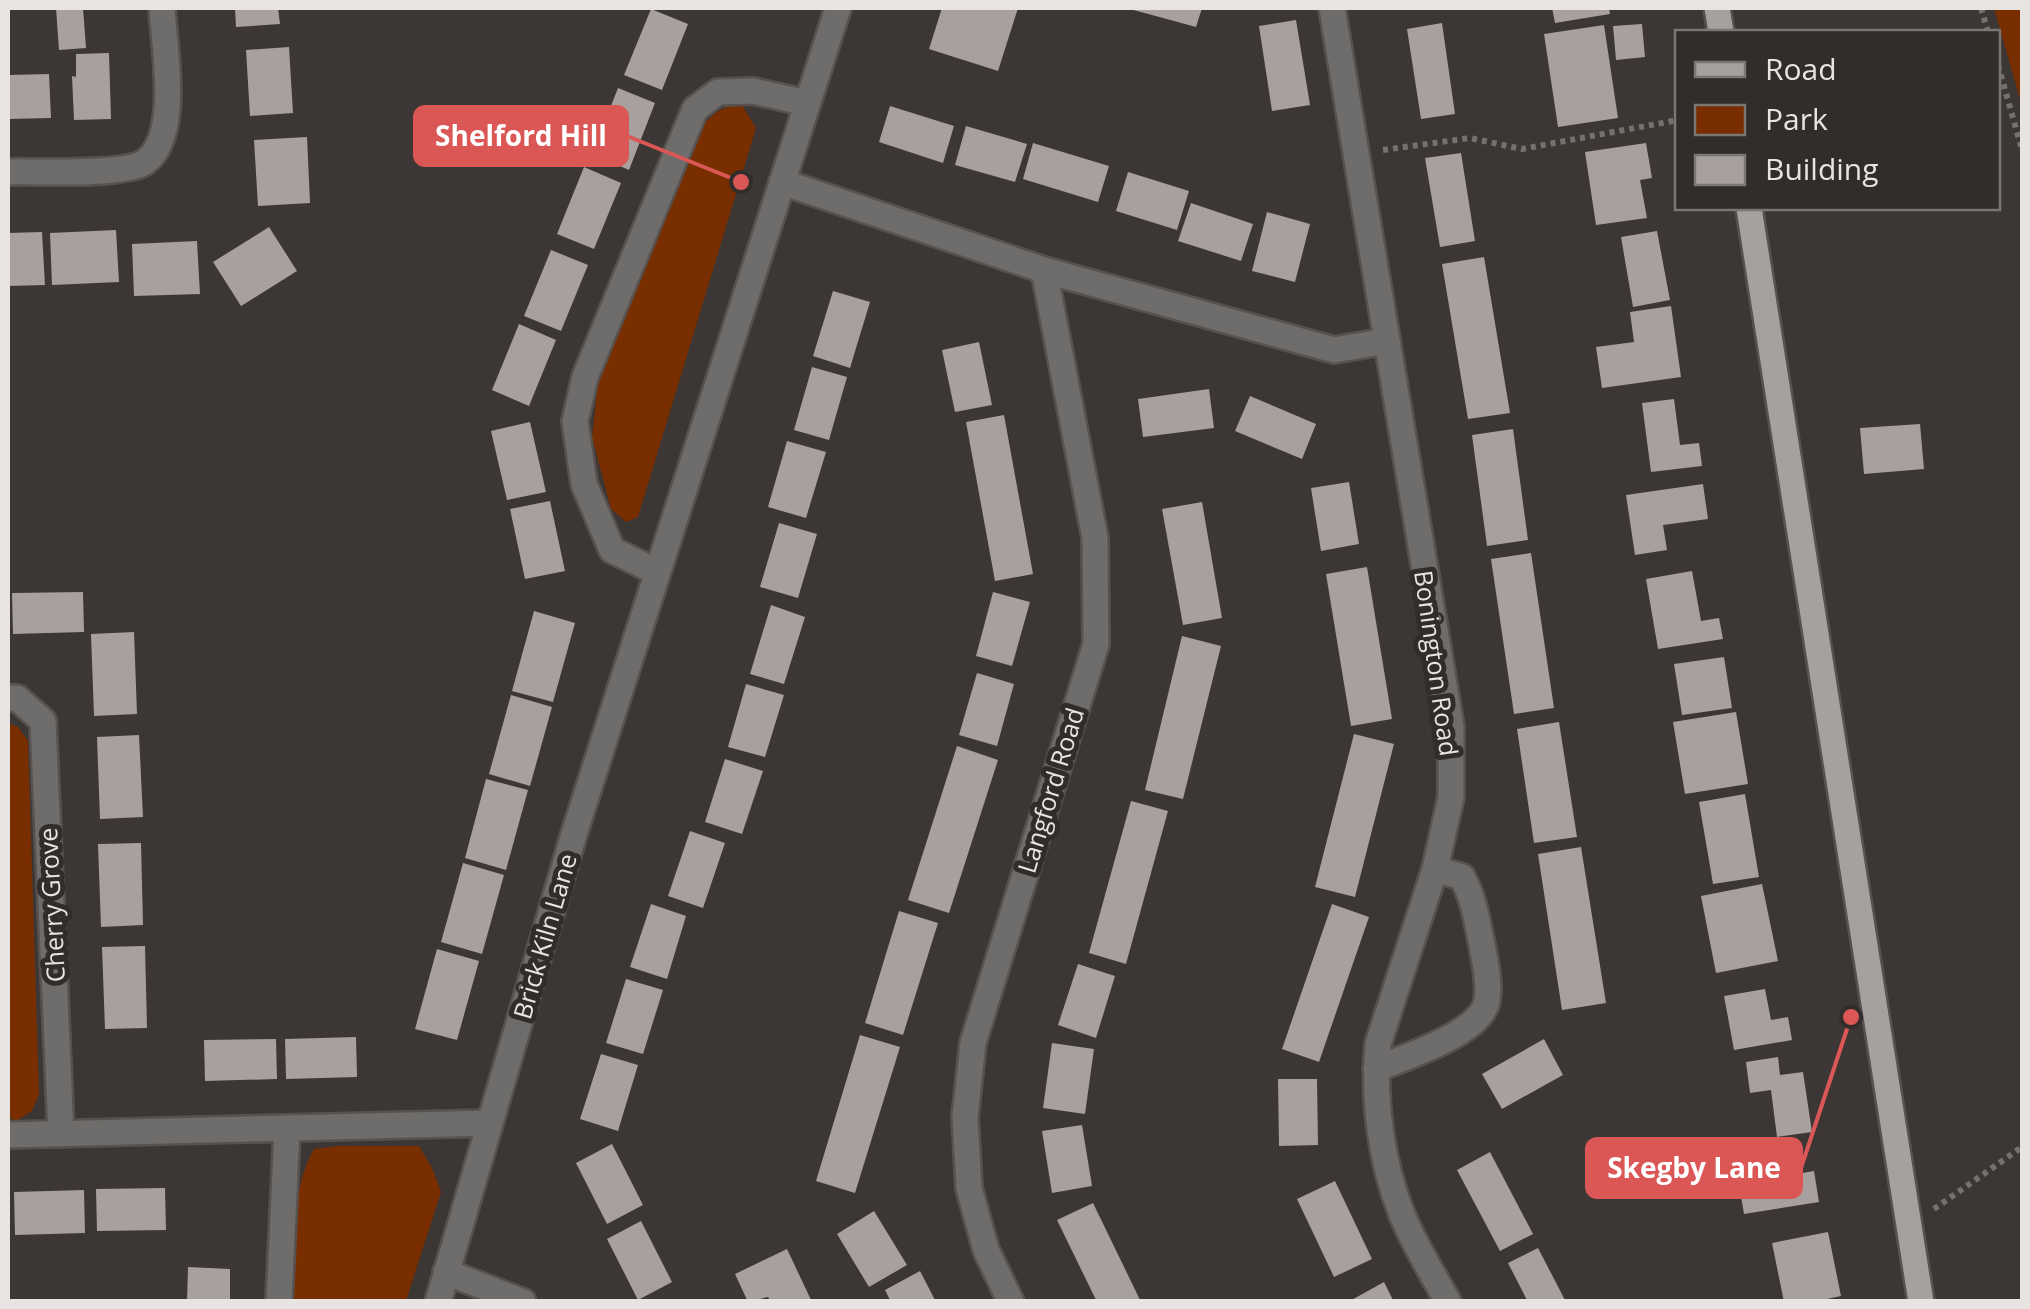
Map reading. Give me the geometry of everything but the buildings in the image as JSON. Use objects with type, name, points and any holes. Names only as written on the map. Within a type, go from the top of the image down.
[{"type":"main road","points":[[1748,210],[1921,1302]]},
{"type":"street","points":[[8,172],[119,170],[144,164],[162,142],[167,107],[162,8]]},
{"type":"street","name":"Brick Kiln Lane","points":[[438,1302],[574,834],[838,8]]},
{"type":"street","name":"Bonington Road","points":[[1332,8],[1451,727],[1451,796],[1435,869],[1378,1044],[1376,1069],[1384,1155],[1402,1214],[1448,1302]]},
{"type":"street","points":[[657,572],[612,550],[584,484],[575,421],[585,378],[695,109],[718,92],[753,91],[807,104]]},
{"type":"street","points":[[782,182],[1044,270],[1334,350],[1387,341]]},
{"type":"street","name":"Langford Road","points":[[1011,1302],[986,1250],[970,1188],[965,1117],[973,1043],[1096,644],[1096,538],[1044,270]]},
{"type":"street","name":"Cherry Grove","points":[[8,698],[16,698],[43,722],[61,1134]]},
{"type":"street","points":[[1376,1069],[1464,1030],[1482,1016],[1488,1002],[1486,966],[1472,895],[1462,877],[1435,869]]},
{"type":"street","points":[[8,1134],[490,1122]]},
{"type":"street","points":[[279,1302],[287,1129]]},
{"type":"street","points":[[446,1272],[523,1302]]},
{"type":"path","points":[[2000,72],[2022,150]]},
{"type":"path","points":[[1358,154],[1470,138],[1522,149],[1675,121]]},
{"type":"path","points":[[1909,1226],[2022,1147]]},
{"type":"green space","points":[[1994,8],[2019,8],[2022,13],[2022,106]]},
{"type":"green space","points":[[740,102],[756,128],[638,517],[626,522],[611,509],[592,437],[598,383],[704,123],[718,111]]},
{"type":"green space","points":[[8,723],[18,727],[28,741],[39,1094],[32,1111],[16,1121],[8,1117]]},
{"type":"green space","points":[[419,1146],[432,1168],[441,1192],[406,1301],[294,1301],[300,1184],[314,1149]]},
{"type":"place","name":"Shelford Hill","points":[[741,182]]},
{"type":"place","name":"Skegby Lane","points":[[1851,1017]]}]
